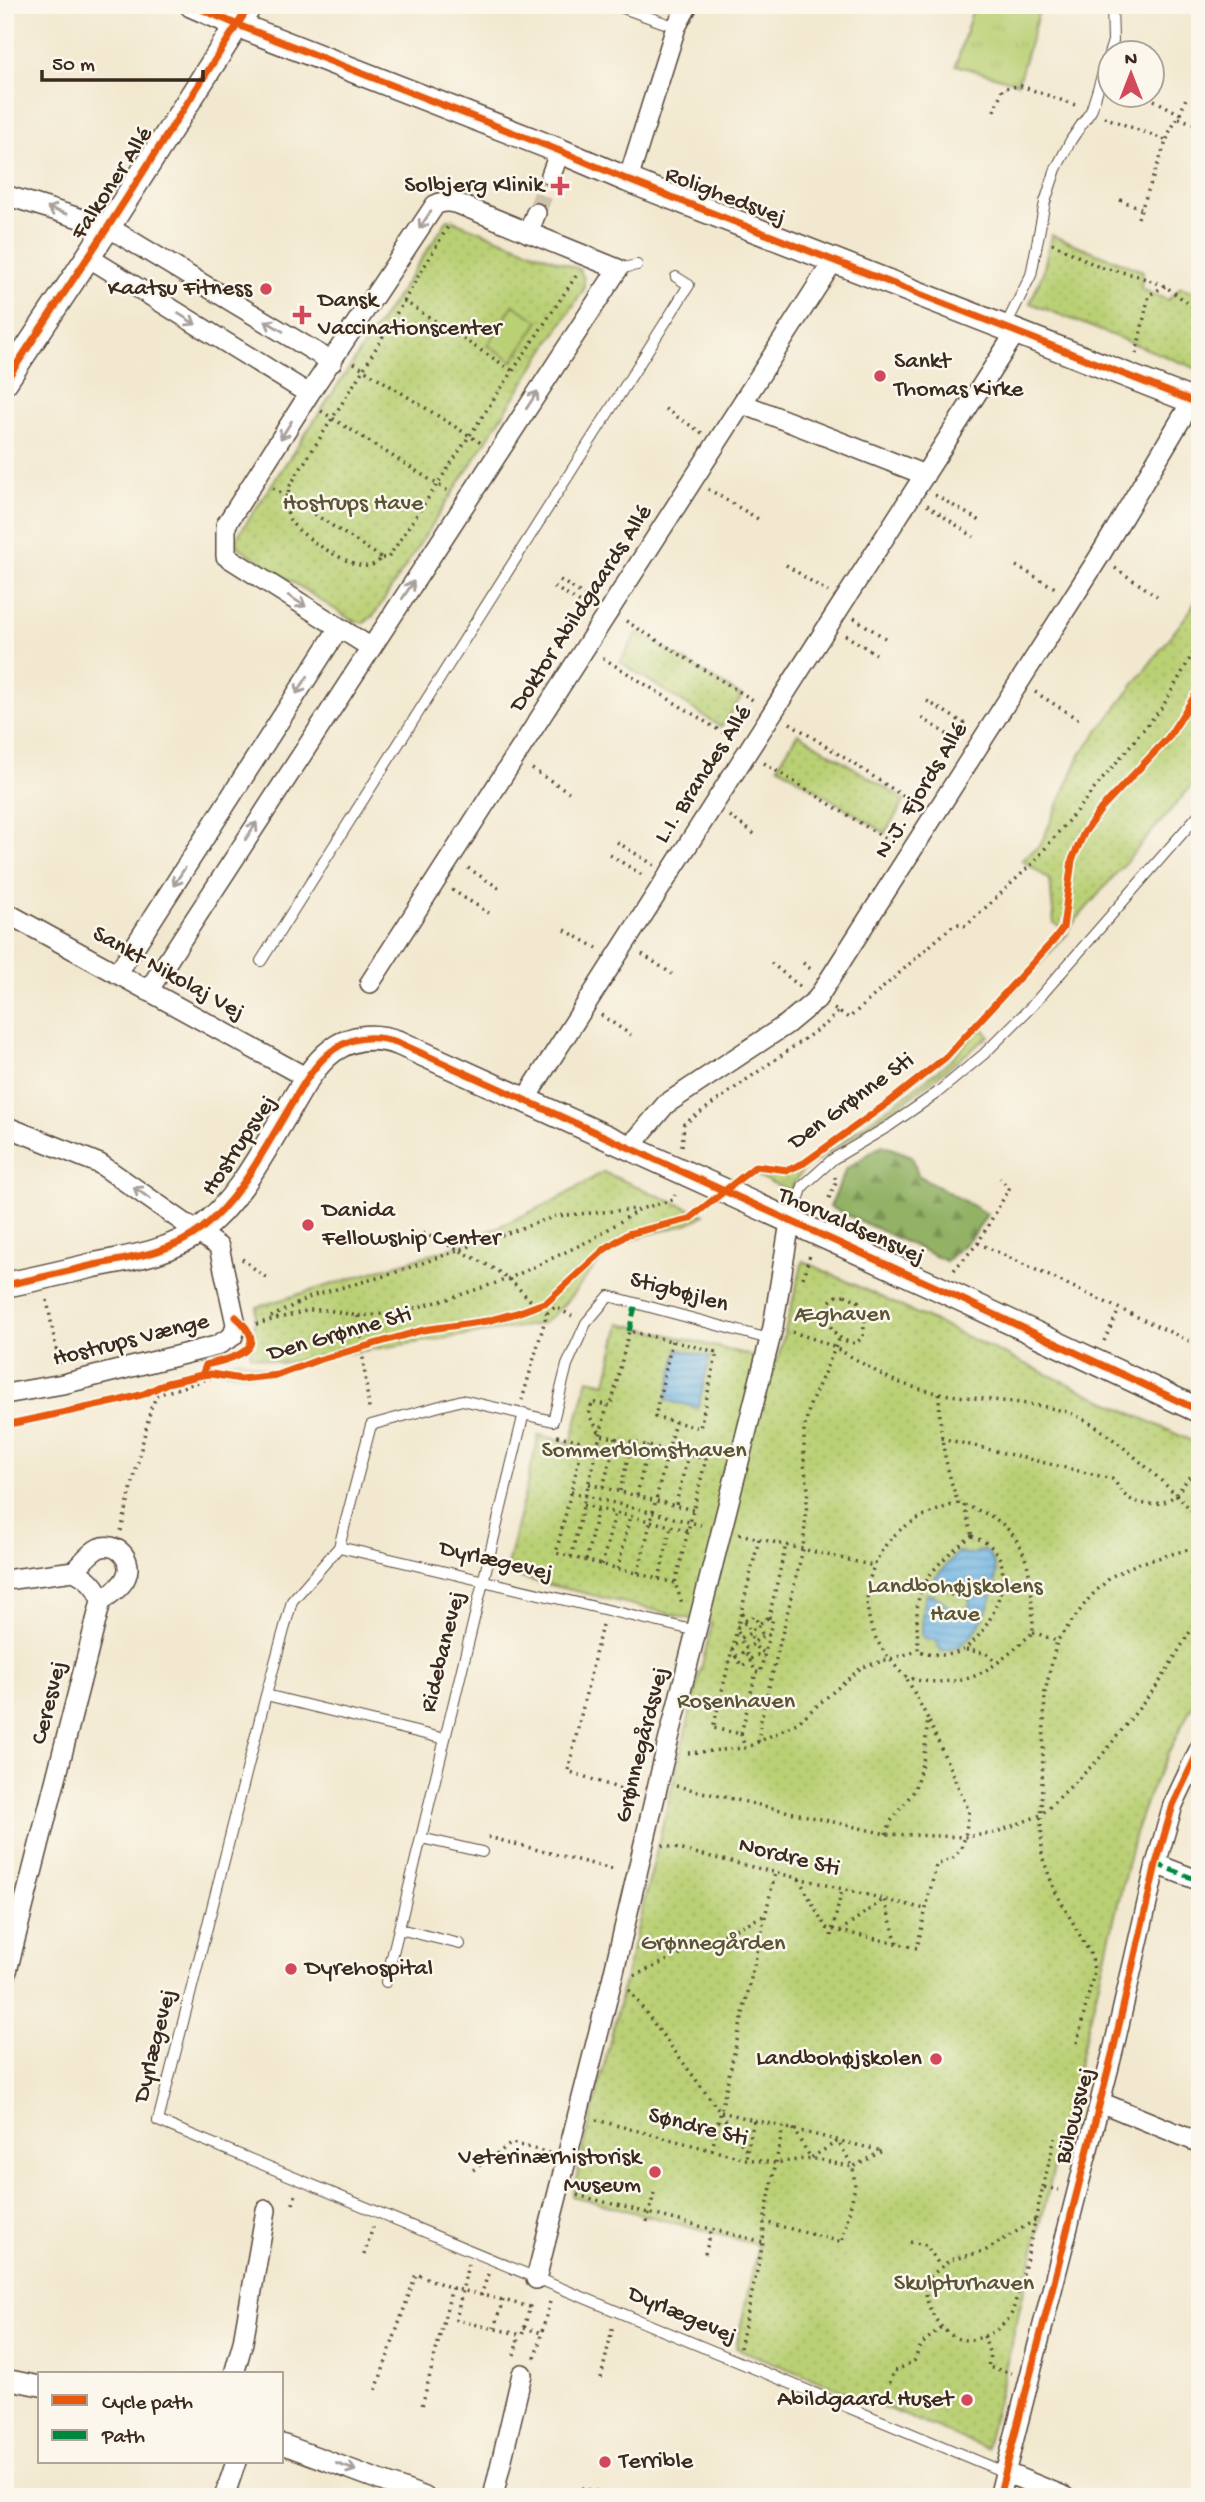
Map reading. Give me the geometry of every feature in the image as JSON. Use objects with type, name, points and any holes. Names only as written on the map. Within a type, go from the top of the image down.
[{"type":"street","name":"Rolighedsvej","points":[[192,5],[244,15],[628,180],[1196,403]]},
{"type":"street","points":[[628,180],[676,27],[688,5]]},
{"type":"street","name":"Falkoner Allé","points":[[5,382],[244,15]]},
{"type":"street","points":[[551,175],[560,151]]},
{"type":"street","points":[[5,195],[108,227],[335,357]]},
{"type":"street","points":[[148,991],[497,453],[628,267],[588,256],[461,205],[446,202],[435,205],[307,397],[226,525],[226,556],[370,647]]},
{"type":"street","points":[[528,233],[536,214]]},
{"type":"street","points":[[88,257],[307,397]]},
{"type":"street","name":"Doktor Abildgaards Allé","points":[[370,983],[834,260]]},
{"type":"street","name":"L.I. Brandes Allé","points":[[524,1101],[918,485],[1010,330]]},
{"type":"street","name":"N.J. Fjords Allé","points":[[629,1148],[667,1104],[787,1024],[817,999],[1196,403]]},
{"type":"street","points":[[743,404],[918,485]]},
{"type":"street","points":[[117,974],[339,628]]},
{"type":"street","name":"Sankt Nikolaj Vej","points":[[5,912],[307,1078]]},
{"type":"street","name":"Thorvaldsensvej","points":[[368,1037],[383,1037],[399,1043],[938,1288],[1200,1411]]},
{"type":"street","name":"Hostrupsvej","points":[[5,1285],[159,1251],[198,1231],[225,1206],[320,1061],[348,1042],[368,1037]]},
{"type":"street","name":"Hostrups Vænge","points":[[5,1126],[100,1164],[219,1247],[242,1323],[233,1336],[223,1343],[63,1384],[5,1394]]},
{"type":"street","name":"Grønnegårdsvej","points":[[545,2282],[558,2189],[617,1980],[636,1875],[656,1791],[722,1530],[778,1332],[790,1222]]},
{"type":"street","points":[[74,1572],[94,1551],[109,1546],[122,1555]]},
{"type":"street","name":"Ceresvej","points":[[5,1979],[102,1601],[122,1584],[128,1570],[122,1555]]},
{"type":"street","points":[[5,1580],[74,1572],[99,1590],[102,1601]]},
{"type":"street","name":"Bülowsvej","points":[[999,2497],[1100,2102],[1156,1864],[1173,1805],[1200,1748]]},
{"type":"street","points":[[1156,1864],[1200,1881]]},
{"type":"street","points":[[1100,2102],[1200,2143]]},
{"type":"street","points":[[235,2372],[243,2342],[266,2210]]},
{"type":"street","points":[[493,2497],[522,2374]]},
{"type":"street","points":[[5,2379],[38,2386]]},
{"type":"street","points":[[284,2445],[425,2497]]},
{"type":"street","points":[[224,2497],[235,2464]]},
{"type":"street","points":[[1004,2472],[1066,2497]]},
{"type":"lane","points":[[615,5],[676,27]]},
{"type":"lane","points":[[1010,330],[1031,275],[1045,202],[1056,169],[1071,140],[1091,111],[1113,41],[1112,5]]},
{"type":"lane","points":[[261,961],[689,285],[676,277]]},
{"type":"lane","points":[[790,1222],[803,1186],[832,1159],[937,1093],[984,1054],[1032,1006],[1200,813]]},
{"type":"lane","name":"Stigbøjlen","points":[[371,1425],[462,1400],[553,1421],[567,1365],[586,1323],[609,1296],[778,1332]]},
{"type":"lane","name":"Ridebanevej","points":[[386,1982],[524,1413]]},
{"type":"lane","points":[[340,1547],[371,1425]]},
{"type":"lane","name":"Dyrlægevej","points":[[697,1631],[340,1547],[292,1601],[159,2120],[1004,2472]]},
{"type":"lane","name":"Ridebanevej","points":[[266,1695],[445,1739]]},
{"type":"lane","points":[[421,1839],[482,1852]]},
{"type":"lane","points":[[399,1929],[460,1944]]},
{"type":"path","points":[[994,111],[1003,88],[1021,86],[1168,141]]},
{"type":"path","points":[[1138,218],[1170,131],[1186,98]]},
{"type":"path","points":[[1166,108],[1200,126]]},
{"type":"path","points":[[1120,200],[1142,208]]},
{"type":"path","points":[[461,205],[363,370],[289,487],[288,516],[295,528],[353,565],[368,566],[382,558],[388,558],[588,256]]},
{"type":"path","points":[[1038,236],[1099,267],[1135,275],[1165,286],[1200,313]]},
{"type":"path","points":[[1129,376],[1149,295],[1165,286]]},
{"type":"path","points":[[404,301],[513,371]]},
{"type":"path","points":[[335,357],[363,370],[497,453]]},
{"type":"path","points":[[307,397],[332,419],[465,502]]},
{"type":"path","points":[[666,409],[717,443]]},
{"type":"path","points":[[694,479],[760,520]]},
{"type":"path","points":[[918,485],[982,522]]},
{"type":"path","points":[[918,485],[975,537]]},
{"type":"path","points":[[288,497],[382,558]]},
{"type":"path","points":[[1099,557],[1157,596]]},
{"type":"path","points":[[786,565],[837,612],[876,654]]},
{"type":"path","points":[[1016,566],[1072,599]]},
{"type":"path","points":[[559,580],[607,615]]},
{"type":"path","points":[[554,587],[773,712],[935,816]]},
{"type":"path","points":[[837,612],[885,638]]},
{"type":"path","points":[[771,963],[817,999],[849,1018],[951,927],[959,924],[966,926],[1032,863],[1163,706],[1200,641]]},
{"type":"path","points":[[586,648],[911,854]]},
{"type":"path","points":[[1020,682],[1081,721]]},
{"type":"path","points":[[927,701],[980,744]]},
{"type":"path","points":[[922,719],[980,744]]},
{"type":"path","points":[[515,759],[569,792]]},
{"type":"path","points":[[714,803],[757,835]]},
{"type":"path","points":[[617,842],[665,881]]},
{"type":"path","points":[[610,855],[665,881]]},
{"type":"path","points":[[452,858],[502,890]]},
{"type":"path","points":[[437,881],[489,913]]},
{"type":"path","points":[[565,930],[672,974]]},
{"type":"path","points":[[585,1005],[631,1035]]},
{"type":"path","points":[[689,1149],[681,1146],[684,1124],[827,1023],[838,1012]]},
{"type":"path","points":[[938,1288],[978,1243],[1009,1189],[1000,1178]]},
{"type":"path","points":[[829,1198],[836,1183]]},
{"type":"path","points":[[264,1321],[314,1295],[388,1275],[556,1216],[640,1209],[673,1200],[675,1195]]},
{"type":"path","points":[[242,1323],[264,1321],[310,1310],[358,1315],[397,1313],[451,1298],[508,1279],[591,1240],[640,1209]]},
{"type":"path","points":[[423,1233],[508,1279],[536,1307],[547,1313]]},
{"type":"path","points":[[802,1285],[807,1261],[821,1235]]},
{"type":"path","points":[[978,1243],[1200,1346]]},
{"type":"path","points":[[43,1277],[63,1384]]},
{"type":"path","points":[[526,1310],[555,1296]]},
{"type":"path","points":[[837,1296],[845,1296],[861,1304],[865,1322],[861,1341],[851,1343],[840,1337],[829,1324],[828,1307],[830,1301],[837,1296]]},
{"type":"path","points":[[524,1413],[524,1391],[547,1313],[555,1307],[586,1323]]},
{"type":"path","points":[[1094,1362],[1119,1310]]},
{"type":"path","points":[[358,1315],[371,1425]]},
{"type":"path","points":[[778,1332],[794,1320]]},
{"type":"path","points":[[672,1341],[655,1417],[700,1428],[718,1352],[672,1341],[629,1331],[611,1406],[593,1402],[589,1415],[601,1435],[706,1460],[675,1583],[683,1606]]},
{"type":"path","points":[[778,1332],[835,1347],[902,1384],[939,1393],[1029,1404],[1070,1413],[1109,1437],[1176,1494],[1200,1519]]},
{"type":"path","points":[[758,1742],[807,1522],[804,1430],[810,1405],[840,1337]]},
{"type":"path","points":[[144,1394],[167,1383],[190,1377],[211,1374],[221,1376]]},
{"type":"path","points":[[122,1555],[151,1408],[157,1395],[211,1378]]},
{"type":"path","points":[[939,1393],[945,1465],[958,1503]]},
{"type":"path","points":[[571,1557],[607,1406]]},
{"type":"path","points":[[638,1574],[675,1422]]},
{"type":"path","points":[[555,1435],[578,1440],[582,1447],[556,1553],[675,1583]]},
{"type":"path","points":[[603,1487],[615,1438]]},
{"type":"path","points":[[941,1438],[1112,1479],[1122,1493],[1133,1501],[1153,1504],[1176,1494],[1188,1477],[1200,1472]]},
{"type":"path","points":[[620,1491],[632,1442]]},
{"type":"path","points":[[636,1496],[648,1446]]},
{"type":"path","points":[[676,1505],[688,1455]]},
{"type":"path","points":[[589,1484],[693,1510]]},
{"type":"path","points":[[571,1492],[874,1566]]},
{"type":"path","points":[[799,1879],[826,1928],[917,1948],[936,1865],[953,1858],[961,1849],[969,1811],[966,1803],[906,1677],[876,1642],[867,1615],[867,1598],[874,1566],[886,1544],[924,1514],[958,1503],[990,1516],[1012,1535],[1025,1555],[1032,1588],[1032,1632],[1004,1660],[965,1679],[936,1682],[906,1677]]},
{"type":"path","points":[[583,1505],[688,1531]]},
{"type":"path","points":[[964,1505],[972,1536]]},
{"type":"path","points":[[586,1560],[598,1508]]},
{"type":"path","points":[[602,1565],[615,1513]]},
{"type":"path","points":[[618,1569],[630,1516]]},
{"type":"path","points":[[659,1579],[671,1526]]},
{"type":"path","points":[[918,1651],[919,1598],[925,1582],[953,1549],[972,1536]]},
{"type":"path","points":[[688,1753],[745,1748],[797,1723],[862,1667],[891,1661],[918,1651],[941,1656],[958,1653],[972,1644],[985,1629],[998,1600],[1003,1573],[999,1556],[985,1541],[972,1536]]},
{"type":"path","points":[[741,1734],[713,1728],[759,1539]]},
{"type":"path","points":[[732,1647],[769,1617],[786,1545]]},
{"type":"path","points":[[1077,2043],[1094,1972],[1092,1957],[1054,1889],[1042,1856],[1045,1692],[1057,1641],[1090,1597],[1112,1576],[1138,1564],[1200,1546]]},
{"type":"path","points":[[925,1582],[960,1599]]},
{"type":"path","points":[[606,1609],[568,1771],[656,1791],[886,1834],[965,1837],[994,1833],[1041,1815],[1099,1759],[1159,1683],[1200,1615]]},
{"type":"path","points":[[741,1612],[754,1643],[764,1655]]},
{"type":"path","points":[[737,1629],[754,1616],[762,1633],[768,1637]]},
{"type":"path","points":[[756,1672],[760,1673],[773,1618],[769,1617]]},
{"type":"path","points":[[737,1629],[756,1672],[741,1734],[745,1748]]},
{"type":"path","points":[[1032,1632],[1057,1641]]},
{"type":"path","points":[[729,1662],[762,1637],[768,1637]]},
{"type":"path","points":[[732,1647],[742,1666],[757,1655],[764,1655]]},
{"type":"path","points":[[964,1649],[986,1653],[997,1663]]},
{"type":"path","points":[[886,1834],[891,1821],[914,1791],[924,1757],[928,1719]]},
{"type":"path","points":[[478,1835],[636,1875]]},
{"type":"path","points":[[712,2150],[775,1873]]},
{"type":"path","points":[[831,1936],[842,1890]]},
{"type":"path","points":[[840,1931],[884,1899],[897,1944]]},
{"type":"path","points":[[747,2152],[720,2112],[617,1980],[765,1915]]},
{"type":"path","points":[[720,2112],[793,2129],[838,2141],[883,2151],[853,2167],[811,2158],[793,2129]]},
{"type":"path","points":[[746,2159],[754,2120]]},
{"type":"path","points":[[737,2361],[763,2243],[764,2222],[783,2127]]},
{"type":"path","points":[[1035,2220],[985,2251],[950,2260],[927,2279],[926,2299],[942,2326],[956,2337],[969,2341],[984,2336],[998,2329],[1012,2314],[1035,2220],[1055,2138]]},
{"type":"path","points":[[811,2158],[838,2141]]},
{"type":"path","points":[[764,2222],[842,2242],[855,2187],[853,2167],[838,2141]]},
{"type":"path","points":[[473,2170],[512,2143],[566,2158]]},
{"type":"path","points":[[1043,2187],[1075,2194]]},
{"type":"path","points":[[558,2189],[763,2243]]},
{"type":"path","points":[[647,2222],[654,2193]]},
{"type":"path","points":[[364,2255],[378,2212]]},
{"type":"path","points":[[705,2254],[712,2229]]},
{"type":"path","points":[[910,2242],[926,2245],[940,2266]]},
{"type":"path","points":[[376,2390],[415,2274],[462,2292],[530,2307],[522,2335],[456,2320],[462,2292],[471,2251]]},
{"type":"path","points":[[481,2296],[492,2260]]},
{"type":"path","points":[[522,2374],[534,2365],[542,2333],[545,2282]]},
{"type":"path","points":[[422,2406],[452,2288]]},
{"type":"path","points":[[494,2328],[503,2300]]},
{"type":"path","points":[[601,2378],[617,2311]]},
{"type":"path","points":[[870,2415],[874,2402],[886,2395],[893,2372],[914,2361],[921,2345],[942,2326]]},
{"type":"path","points":[[524,2329],[542,2333]]},
{"type":"path","points":[[984,2336],[990,2355],[988,2367],[1028,2377]]},
{"type":"path","points":[[581,2488],[610,2494]]},
{"type":"green space","points":[[974,5],[1031,5],[1040,8],[1018,83],[956,65]]},
{"type":"green space","name":"Hostrups Have","points":[[448,219],[579,269],[584,278],[584,289],[374,615],[364,623],[353,621],[237,546],[237,537]]},
{"type":"green space","points":[[1051,235],[1143,271],[1141,289],[1168,300],[1181,287],[1200,295],[1200,370],[1030,303],[1043,273]]},
{"type":"green space","points":[[513,305],[539,321],[513,361],[488,345]]},
{"type":"green space","points":[[1200,593],[1200,776],[1066,932],[1054,923],[1050,880],[1022,860],[1041,844],[1080,755],[1190,611]]},
{"type":"green space","points":[[638,632],[742,696],[721,727],[620,662]]},
{"type":"green space","points":[[798,733],[905,800],[885,833],[778,766]]},
{"type":"green space","points":[[1066,932],[1068,933],[993,1013]]},
{"type":"green space","points":[[981,1026],[989,1036],[914,1095],[803,1170],[789,1190],[759,1177],[763,1172],[792,1173],[802,1169],[950,1061]]},
{"type":"green space","points":[[882,1145],[912,1156],[918,1175],[987,1214],[974,1235],[946,1261],[830,1207],[846,1169]]},
{"type":"green space","points":[[603,1172],[704,1215],[684,1225],[632,1239],[610,1252],[562,1306],[541,1324],[280,1363],[250,1355],[257,1307],[458,1246],[556,1200]]},
{"type":"green space","name":"Landbohøjskolens Have","points":[[803,1261],[1200,1445],[1200,1689],[1150,1791],[1135,1833],[986,2448],[736,2348],[758,2245],[572,2196],[712,1624],[505,1574],[539,1435],[571,1443],[588,1379],[606,1383],[620,1323],[777,1362]]},
{"type":"green space","points":[[239,1359],[264,1368],[265,1371],[243,1374],[220,1370],[224,1363]]},
{"type":"water","points":[[678,1349],[710,1357],[698,1408],[666,1400]]},
{"type":"water","points":[[985,1550],[993,1560],[996,1573],[989,1605],[979,1626],[966,1641],[941,1651],[936,1641],[922,1637],[922,1614],[926,1594],[938,1598],[954,1612],[963,1612],[970,1605],[968,1591],[949,1589],[933,1580],[958,1552],[969,1555]]},
{"type":"tunnel","points":[[536,213],[551,175]]},
{"type":"marked path","points":[[629,1331],[636,1303]]},
{"type":"marked path","points":[[1156,1864],[1200,1881]]},
{"type":"cycle path","points":[[192,5],[628,180],[1200,404]]},
{"type":"cycle path","points":[[5,382],[250,5]]},
{"type":"cycle path","name":"Den Grønne Sti","points":[[5,1425],[118,1401],[144,1394],[167,1383],[202,1375],[241,1379],[278,1375],[318,1360],[423,1330],[487,1321],[517,1313],[547,1302],[605,1249],[628,1234],[689,1219],[756,1166],[788,1170],[804,1163],[888,1103],[946,1057],[1055,939],[1063,928],[1072,860],[1084,833],[1101,809],[1168,738],[1200,688]]},
{"type":"cycle path","points":[[5,1285],[149,1254],[188,1238],[214,1218],[238,1190],[319,1063],[333,1050],[349,1041],[382,1039],[399,1043],[938,1288],[1200,1411]]},
{"type":"cycle path","points":[[202,1375],[206,1365],[237,1355],[250,1345],[251,1337],[236,1317]]},
{"type":"cycle path","points":[[999,2497],[1113,2051],[1156,1864],[1173,1805],[1200,1748]]},
{"type":"place","name":"Solbjerg Klinik","points":[[560,186]]},
{"type":"place","name":"Kaatsu Fitness","points":[[266,289]]},
{"type":"place","name":"Dansk Vaccinationscenter","points":[[302,315]]},
{"type":"place","name":"Sankt Thomas Kirke","points":[[880,376]]},
{"type":"place","name":"Danida Fellowship Center","points":[[308,1225]]},
{"type":"place","name":"Dyrehospital","points":[[291,1969]]},
{"type":"place","name":"Landbohøjskolen","points":[[936,2059]]},
{"type":"place","name":"Veterinærhistorisk Museum","points":[[655,2172]]},
{"type":"place","name":"Abildgaard Huset","points":[[967,2400]]},
{"type":"place","name":"Terrible","points":[[605,2462]]},
{"type":"park label","name":"Æghaven","points":[[842,1315]]},
{"type":"park label","name":"Sommerblomsthaven","points":[[644,1451]]},
{"type":"park label","name":"Rosenhaven","points":[[736,1702]]},
{"type":"park label","name":"Grønnegården","points":[[713,1944]]},
{"type":"park label","name":"Skulpturhaven","points":[[964,2284]]}]
